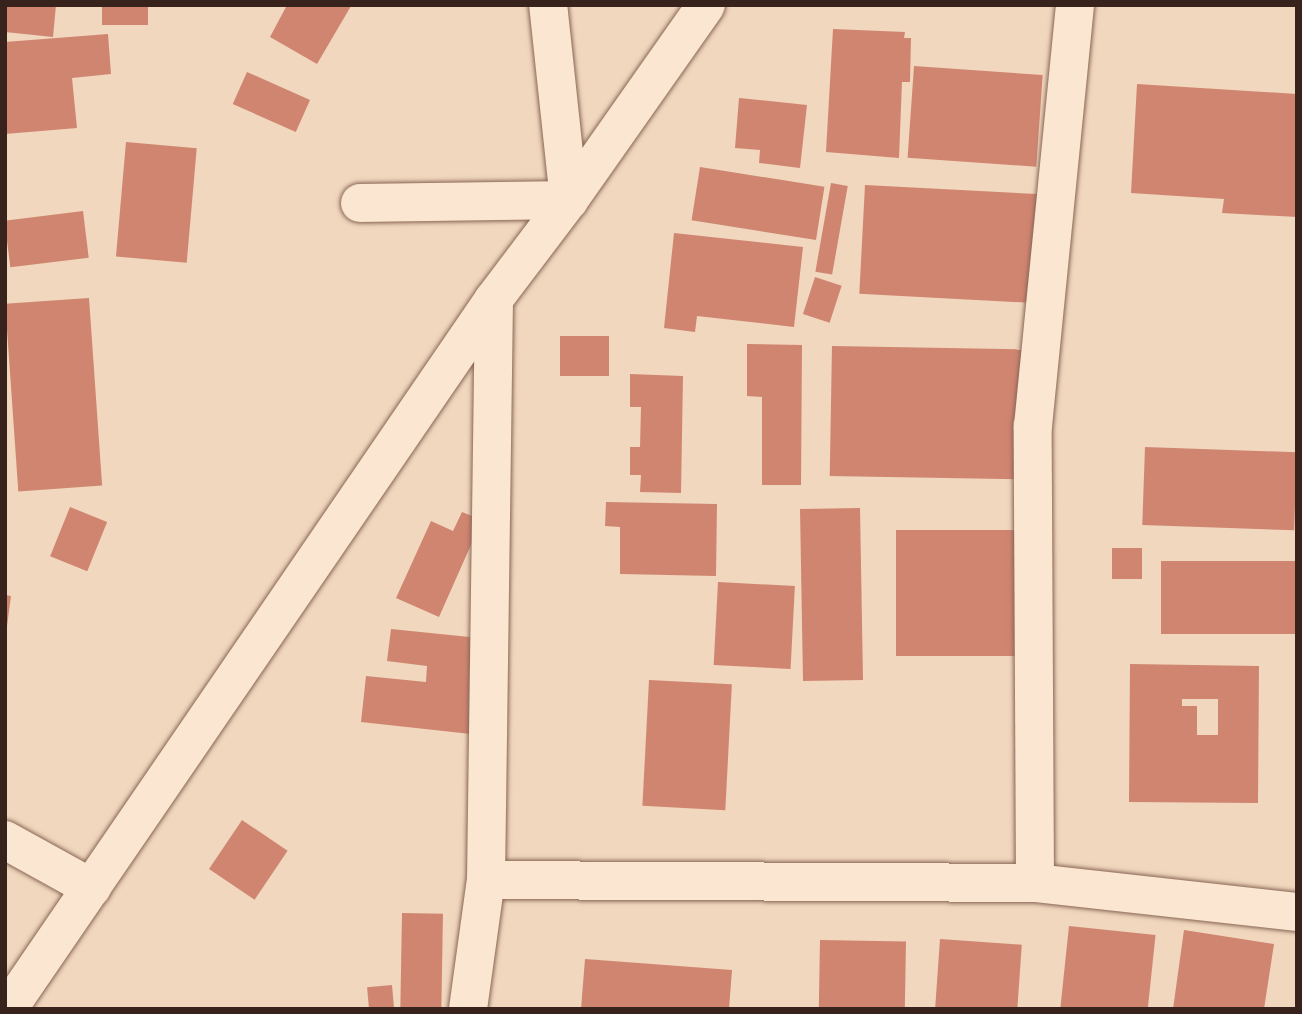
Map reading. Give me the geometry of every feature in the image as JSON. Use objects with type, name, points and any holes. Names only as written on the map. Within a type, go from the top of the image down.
[{"type":"street","points":[[548,5],[569,200]]},
{"type":"street","points":[[8,1009],[494,299],[569,200],[706,5]]},
{"type":"street","points":[[1035,883],[1032,426],[1075,5]]},
{"type":"street","points":[[360,203],[569,200]]},
{"type":"street","points":[[468,1009],[486,880],[494,299]]},
{"type":"street","points":[[5,840],[92,888]]},
{"type":"street","points":[[486,880],[1035,883],[1297,912]]},
{"type":"building","points":[[5,5],[56,5],[53,37],[5,32]]},
{"type":"building","points":[[102,5],[148,5],[148,25],[102,25]]},
{"type":"building","points":[[287,5],[351,6],[317,64],[270,37]]},
{"type":"building","points":[[833,29],[905,32],[904,38],[911,38],[910,82],[902,82],[899,158],[826,152]]},
{"type":"building","points":[[108,34],[111,74],[72,78],[77,128],[5,134],[5,42]]},
{"type":"building","points":[[914,66],[1043,75],[1036,167],[908,158]]},
{"type":"building","points":[[247,72],[310,100],[296,132],[233,104]]},
{"type":"building","points":[[1137,84],[1297,94],[1297,217],[1222,213],[1224,199],[1131,193]]},
{"type":"building","points":[[739,98],[807,105],[800,168],[759,163],[760,150],[735,148]]},
{"type":"building","points":[[126,142],[197,148],[187,263],[116,257]]},
{"type":"building","points":[[700,167],[824,187],[816,240],[692,220]]},
{"type":"building","points":[[831,183],[848,186],[832,275],[815,272]]},
{"type":"building","points":[[865,185],[1048,195],[1042,303],[859,294]]},
{"type":"building","points":[[83,211],[89,258],[10,267],[5,221]]},
{"type":"building","points":[[674,233],[803,247],[794,327],[697,316],[695,332],[664,328]]},
{"type":"building","points":[[815,277],[842,286],[830,323],[803,314]]},
{"type":"building","points":[[89,298],[102,486],[18,491],[5,304]]},
{"type":"building","points":[[560,336],[609,336],[609,376],[560,376]]},
{"type":"building","points":[[747,344],[802,345],[801,485],[762,485],[762,397],[747,396]]},
{"type":"building","points":[[832,346],[1023,349],[1021,479],[830,476]]},
{"type":"building","points":[[630,374],[683,376],[681,493],[640,492],[641,475],[630,475],[630,447],[640,447],[641,407],[630,407]]},
{"type":"building","points":[[1145,447],[1297,452],[1294,530],[1142,525]]},
{"type":"building","points":[[606,502],[717,504],[716,576],[620,574],[620,527],[605,526]]},
{"type":"building","points":[[70,507],[107,522],[87,571],[50,556]]},
{"type":"building","points":[[860,508],[863,680],[803,681],[800,509]]},
{"type":"building","points":[[462,512],[482,520],[439,617],[396,598],[431,521],[453,531]]},
{"type":"building","points":[[896,530],[1020,530],[1020,656],[896,656]]},
{"type":"building","points":[[1112,548],[1142,548],[1142,579],[1112,579]]},
{"type":"building","points":[[1161,561],[1297,561],[1297,634],[1161,634]]},
{"type":"building","points":[[718,582],[795,586],[791,669],[714,665]]},
{"type":"building","points":[[5,595],[11,596],[7,626],[5,626]]},
{"type":"building","points":[[391,629],[489,639],[480,735],[361,722],[366,676],[426,682],[427,666],[387,661]]},
{"type":"building","points":[[1130,664],[1259,666],[1258,803],[1129,802]],"holes":[[[1182,699],[1218,699],[1218,735],[1197,735],[1197,706],[1182,706]]]},
{"type":"building","points":[[649,680],[732,684],[725,810],[642,806]]},
{"type":"building","points":[[242,820],[288,851],[255,900],[209,869]]},
{"type":"building","points":[[402,913],[443,914],[441,1009],[400,1009]]},
{"type":"building","points":[[1069,926],[1156,935],[1148,1009],[1060,1009]]},
{"type":"building","points":[[1184,930],[1274,944],[1264,1009],[1173,1009]]},
{"type":"building","points":[[940,939],[1022,945],[1017,1009],[935,1009]]},
{"type":"building","points":[[820,940],[906,942],[905,1009],[819,1009]]},
{"type":"building","points":[[585,959],[732,970],[729,1009],[581,1009]]},
{"type":"building","points":[[392,985],[394,1009],[369,1009],[367,987]]}]
